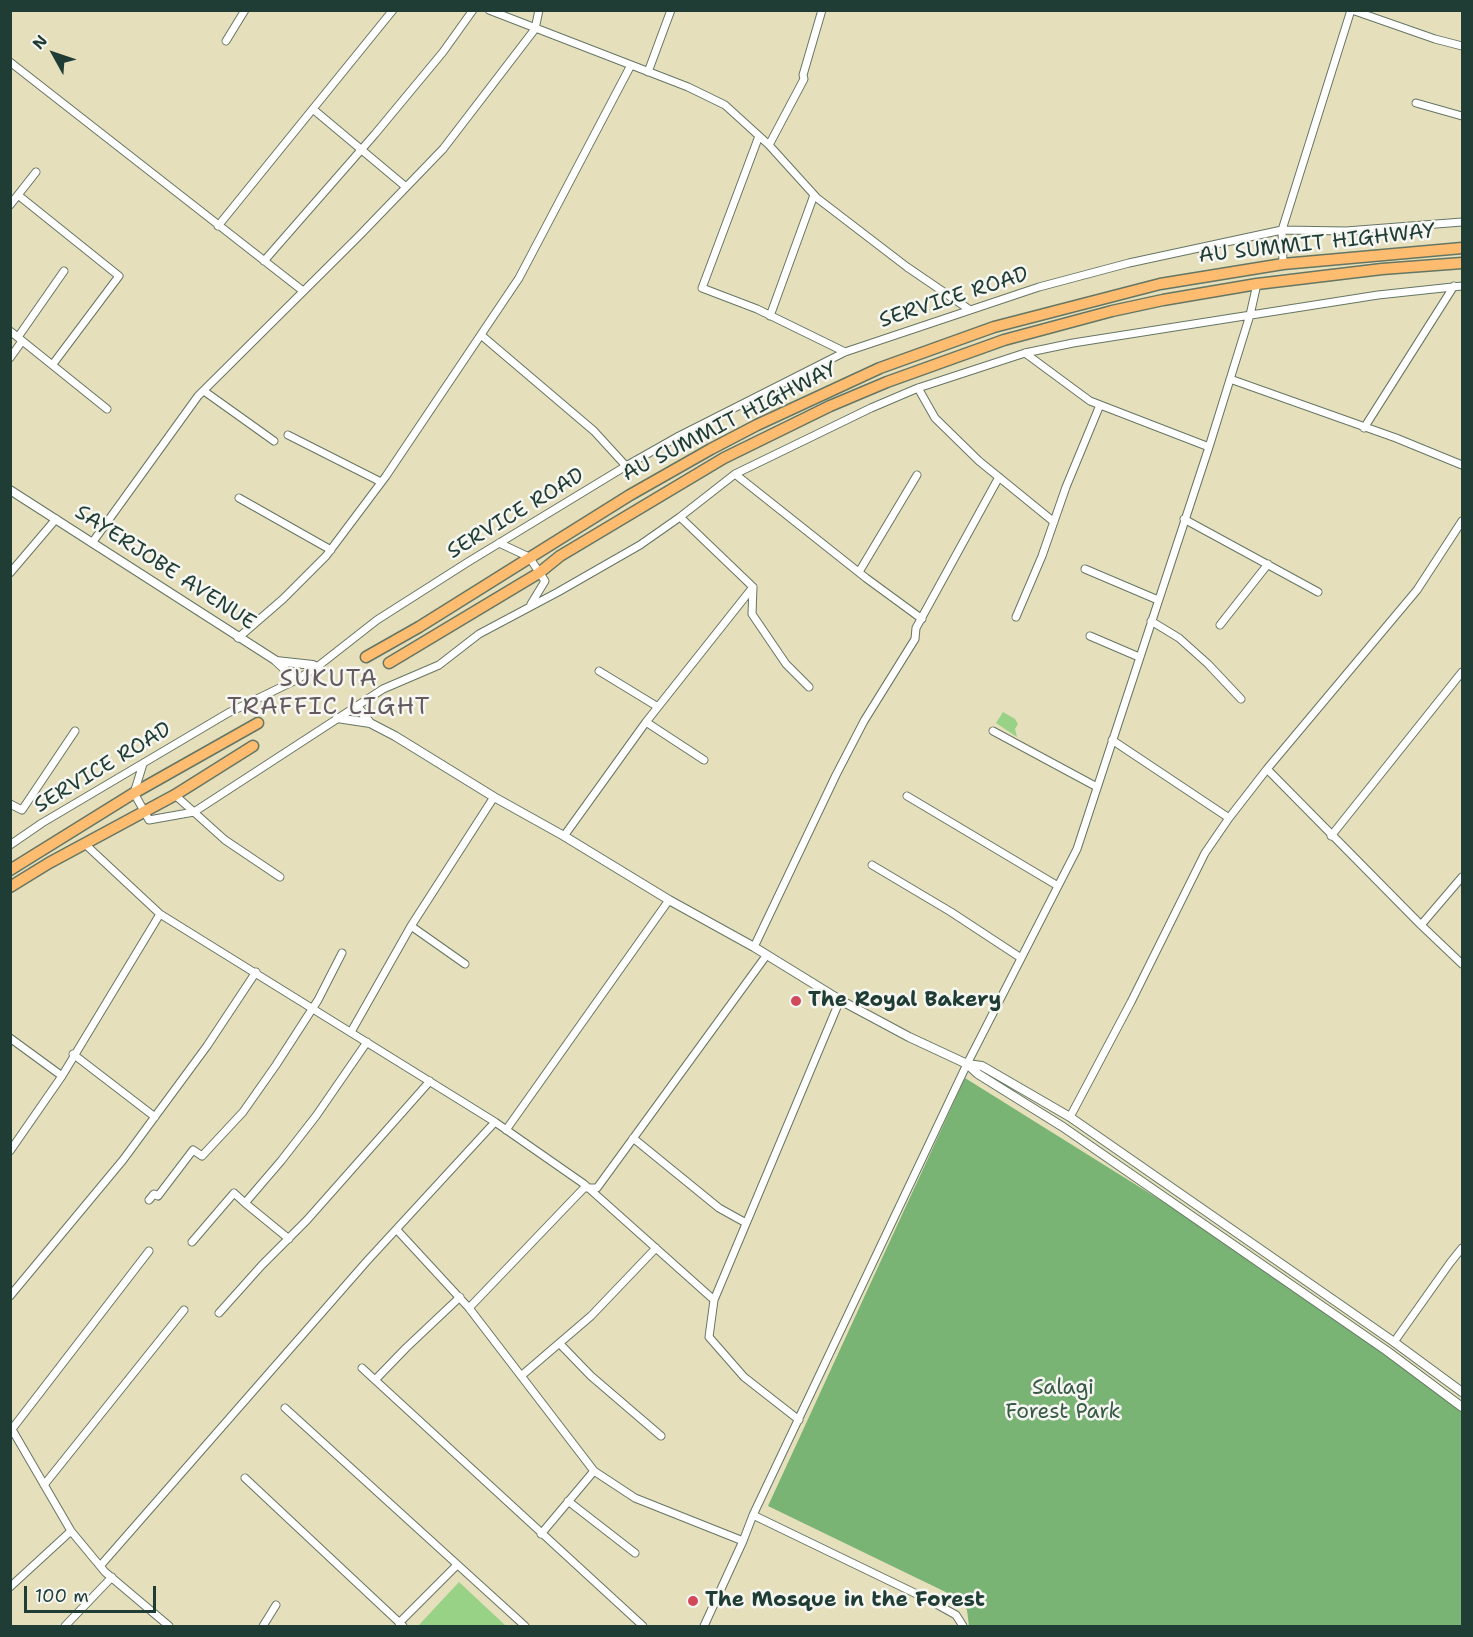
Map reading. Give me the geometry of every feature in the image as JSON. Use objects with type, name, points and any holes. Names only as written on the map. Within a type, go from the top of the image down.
[{"type":"main road","name":"AU SUMMIT HIGHWAY","points":[[366,657],[419,627],[630,495],[711,449],[880,368],[994,327],[1106,297],[1183,280],[1283,264],[1462,248]]},
{"type":"main road","name":"AU SUMMIT HIGHWAY","points":[[389,663],[539,573],[560,556],[724,458],[830,406],[887,382],[1004,340],[1163,300],[1257,284],[1382,269],[1462,263]]},
{"type":"main road","points":[[10,870],[134,793],[258,723]]},
{"type":"main road","points":[[10,887],[176,795],[253,746]]},
{"type":"street","points":[[226,41],[244,10]]},
{"type":"street","points":[[218,226],[393,10]]},
{"type":"street","points":[[264,261],[443,52],[473,10]]},
{"type":"street","points":[[489,10],[688,87],[725,105],[769,145],[814,195],[907,267],[970,310]]},
{"type":"street","points":[[92,543],[204,391],[443,148],[535,29],[539,10]]},
{"type":"street","points":[[648,72],[671,10]]},
{"type":"street","points":[[769,145],[804,79],[803,75],[822,10]]},
{"type":"street","points":[[1283,264],[1282,230],[1352,10],[1462,46]]},
{"type":"street","points":[[10,62],[303,291]]},
{"type":"street","points":[[238,638],[283,599],[331,550],[381,482],[519,278],[631,65]]},
{"type":"street","points":[[1416,104],[1462,116]]},
{"type":"street","points":[[314,110],[406,187]]},
{"type":"street","points":[[759,136],[702,288],[770,316],[845,352]]},
{"type":"street","points":[[10,205],[36,172]]},
{"type":"street","points":[[18,195],[119,276],[53,364]]},
{"type":"street","points":[[770,316],[814,195]]},
{"type":"street","name":"SERVICE ROAD","points":[[10,845],[228,713],[296,680],[317,667],[377,620],[626,466],[679,436],[845,352],[1039,287],[1129,263],[1282,230],[1346,231],[1462,222]]},
{"type":"street","points":[[10,358],[64,271]]},
{"type":"street","points":[[704,1626],[753,1515],[967,1064],[1077,849],[1209,447],[1250,315],[1257,284]]},
{"type":"street","points":[[1364,428],[1454,286]]},
{"type":"street","points":[[143,764],[134,793],[149,820],[194,812],[383,689],[439,665],[479,634],[640,545],[735,474],[871,408],[918,388],[1025,353],[1073,343],[1378,295],[1462,286]]},
{"type":"street","points":[[10,331],[107,409]]},
{"type":"street","points":[[481,335],[594,431],[626,466]]},
{"type":"street","points":[[1025,353],[1090,401],[1209,447]]},
{"type":"street","points":[[1230,379],[1396,438],[1462,465]]},
{"type":"street","points":[[918,388],[935,418],[979,461],[1054,522]]},
{"type":"street","points":[[204,391],[274,441]]},
{"type":"street","points":[[1016,617],[1100,405]]},
{"type":"street","points":[[288,435],[381,482]]},
{"type":"street","points":[[735,474],[921,619]]},
{"type":"street","points":[[859,572],[917,475]]},
{"type":"street","points":[[754,947],[836,775],[864,722],[915,639],[916,628],[999,477]]},
{"type":"street","name":"SAYERJOBE AVENUE","points":[[10,490],[275,660],[296,680]]},
{"type":"street","points":[[240,498],[331,550]]},
{"type":"street","points":[[680,517],[753,587],[752,614],[786,664],[809,687]]},
{"type":"street","points":[[10,573],[56,519]]},
{"type":"street","points":[[1185,519],[1318,592]]},
{"type":"street","points":[[1070,1118],[1205,853],[1267,769],[1417,590],[1462,522]]},
{"type":"street","points":[[499,543],[530,557],[545,581],[530,607]]},
{"type":"street","points":[[1220,625],[1268,564]]},
{"type":"street","points":[[1085,569],[1158,600]]},
{"type":"street","points":[[564,836],[646,722],[753,587]]},
{"type":"street","points":[[1151,621],[1179,638],[1201,657],[1241,699]]},
{"type":"street","points":[[1090,636],[1139,657]]},
{"type":"street","points":[[275,660],[317,667]]},
{"type":"street","points":[[599,670],[658,707]]},
{"type":"street","points":[[1331,836],[1462,672]]},
{"type":"street","points":[[357,706],[370,723],[669,900],[754,947],[840,1000],[909,1037],[967,1064],[978,1074],[1064,1127],[1387,1351],[1462,1407]]},
{"type":"street","points":[[337,718],[370,723]]},
{"type":"street","points":[[646,722],[704,760]]},
{"type":"street","points":[[10,804],[22,810],[75,731]]},
{"type":"street","points":[[993,731],[1097,787]]},
{"type":"street","points":[[1112,740],[1229,818]]},
{"type":"street","points":[[1267,769],[1331,836],[1462,964]]},
{"type":"street","points":[[176,795],[225,840],[280,877]]},
{"type":"street","points":[[907,796],[1058,886]]},
{"type":"street","points":[[351,1032],[411,926],[494,797]]},
{"type":"street","points":[[86,845],[160,914],[495,1122],[589,1189],[714,1300]]},
{"type":"street","points":[[872,865],[951,912],[1021,958]]},
{"type":"street","points":[[1420,925],[1462,877]]},
{"type":"street","points":[[506,1130],[669,900]]},
{"type":"street","points":[[10,1151],[62,1076],[160,914]]},
{"type":"street","points":[[411,926],[465,964]]},
{"type":"street","points":[[149,1200],[154,1194],[158,1196],[193,1150],[202,1156],[243,1112],[276,1065],[311,1007],[318,1000],[342,953]]},
{"type":"street","points":[[469,1308],[584,1188],[597,1188],[766,956]]},
{"type":"street","points":[[10,1296],[123,1160],[207,1046],[256,972]]},
{"type":"street","points":[[799,1420],[744,1377],[709,1337],[714,1300],[840,1000]]},
{"type":"street","points":[[10,1038],[62,1076]]},
{"type":"street","points":[[245,1203],[316,1116],[367,1042]]},
{"type":"street","points":[[74,1054],[155,1117]]},
{"type":"street","points":[[967,1064],[982,1065],[1070,1118],[1394,1342],[1462,1392]]},
{"type":"street","points":[[219,1313],[430,1082]]},
{"type":"street","points":[[101,1565],[367,1261],[495,1122]]},
{"type":"street","points":[[633,1138],[719,1208],[746,1223]]},
{"type":"street","points":[[192,1242],[234,1193],[289,1239]]},
{"type":"street","points":[[397,1230],[469,1308],[594,1471],[635,1498],[743,1541]]},
{"type":"street","points":[[522,1376],[591,1316],[656,1248]]},
{"type":"street","points":[[1394,1342],[1462,1248]]},
{"type":"street","points":[[149,1251],[11,1428],[71,1531],[96,1563],[169,1626]]},
{"type":"street","points":[[375,1380],[460,1297]]},
{"type":"street","points":[[44,1485],[184,1310]]},
{"type":"street","points":[[560,1344],[591,1376],[662,1436]]},
{"type":"street","points":[[362,1368],[643,1626]]},
{"type":"street","points":[[285,1408],[525,1626]]},
{"type":"street","points":[[542,1534],[594,1471]]},
{"type":"street","points":[[245,1478],[401,1625],[457,1565]]},
{"type":"street","points":[[568,1501],[635,1553]]},
{"type":"street","points":[[753,1515],[929,1600],[956,1615],[963,1626]]},
{"type":"street","points":[[10,1587],[71,1531]]},
{"type":"street","points":[[65,1626],[112,1577]]},
{"type":"street","points":[[263,1626],[276,1605]]},
{"type":"street","points":[[511,1626],[518,1619]]},
{"type":"green space","points":[[1003,712],[1015,719],[1018,724],[1015,729],[1017,737],[996,723]]},
{"type":"green space","name":"Salagi Forest Park","points":[[965,1078],[1202,1226],[1462,1408],[1462,1626],[969,1626],[967,1610],[958,1598],[768,1506]]},
{"type":"green space","points":[[459,1582],[506,1626],[418,1626]]},
{"type":"place","name":"The Royal Bakery","points":[[796,1001]]},
{"type":"place","name":"The Mosque in the Forest","points":[[693,1601]]},
{"type":"district","name":"SUKUTA TRAFFIC LIGHT","points":[[329,694]]}]
